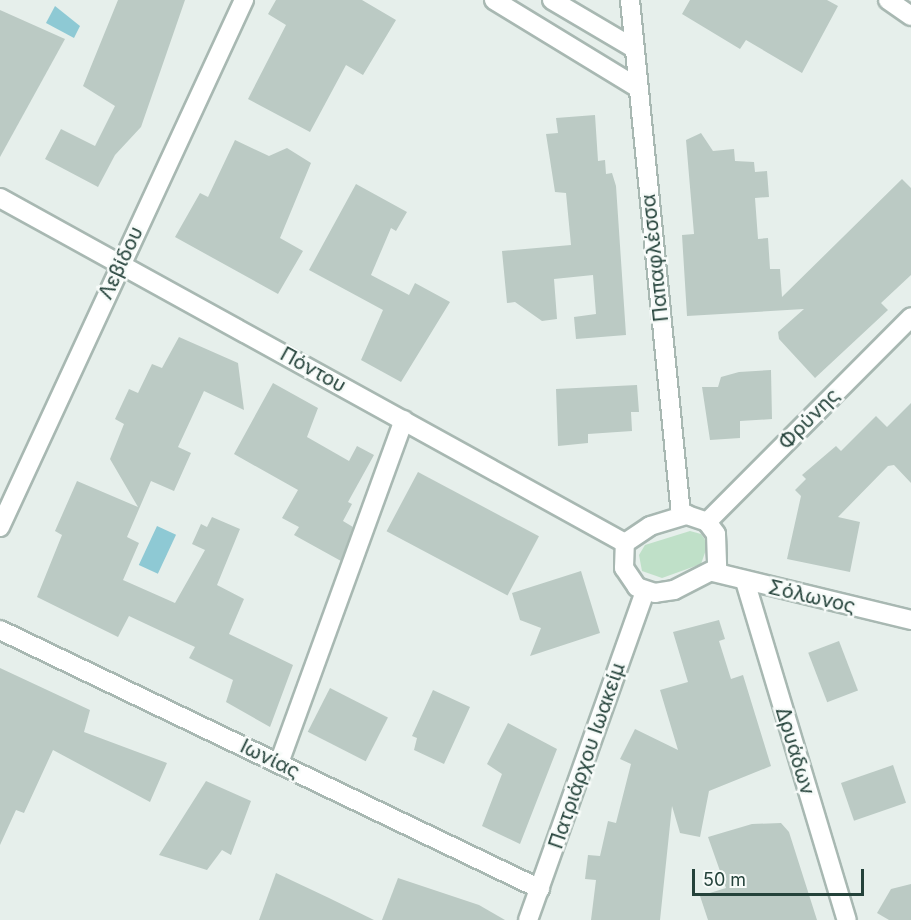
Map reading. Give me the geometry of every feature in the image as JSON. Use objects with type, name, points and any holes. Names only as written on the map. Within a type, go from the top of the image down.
[{"type":"street","name":"Λεβίδου","points":[[0,527],[244,0]]},
{"type":"street","points":[[494,0],[638,88]]},
{"type":"street","points":[[552,0],[634,49]]},
{"type":"street","name":"Παπαφλέσσα","points":[[630,0],[681,515]]},
{"type":"street","points":[[888,0],[911,16]]},
{"type":"street","name":"Πόντου","points":[[0,198],[625,543]]},
{"type":"street","name":"Φρύνης","points":[[707,522],[911,317]]},
{"type":"street","points":[[279,763],[404,420]]},
{"type":"street","points":[[681,515],[707,522],[720,550],[713,572],[674,590],[645,591],[624,568],[625,543],[638,531],[681,515]]},
{"type":"street","name":"Σόλωνος","points":[[713,572],[911,620]]},
{"type":"street","name":"Δρυάδων","points":[[745,581],[847,920]]},
{"type":"street","name":"Πατριάρχου Ιωακείμ","points":[[528,920],[645,591]]},
{"type":"street","name":"Ιωνίας","points":[[0,630],[540,889]]},
{"type":"green space","points":[[690,531],[701,534],[708,544],[701,564],[662,578],[642,571],[639,555],[645,545]]},
{"type":"water","points":[[55,6],[80,26],[74,38],[46,23]]},
{"type":"water","points":[[157,526],[176,535],[158,574],[139,565]]},
{"type":"building","points":[[118,0],[185,0],[141,127],[115,155],[98,187],[45,159],[61,129],[95,146],[115,106],[83,86]]},
{"type":"building","points":[[276,0],[362,0],[396,20],[363,75],[346,65],[310,132],[248,99],[286,25],[268,14]]},
{"type":"building","points":[[690,0],[827,0],[838,6],[802,73],[746,40],[740,49],[682,14]]},
{"type":"building","points":[[0,10],[65,39],[0,157]]},
{"type":"building","points":[[595,115],[598,161],[605,160],[606,174],[612,173],[616,186],[626,335],[576,339],[574,317],[596,314],[593,275],[554,279],[557,319],[542,321],[515,302],[507,303],[502,251],[571,245],[566,193],[555,192],[546,134],[558,133],[556,118]]},
{"type":"building","points":[[701,133],[713,151],[734,149],[735,161],[754,162],[755,172],[767,171],[769,197],[755,198],[758,239],[768,238],[770,269],[780,269],[782,297],[902,179],[911,188],[911,275],[881,303],[888,310],[815,378],[779,339],[778,332],[804,309],[687,316],[682,235],[694,234],[686,140]]},
{"type":"building","points":[[235,140],[269,156],[287,148],[311,163],[280,238],[303,251],[278,294],[175,237],[200,193],[208,197]]},
{"type":"building","points":[[356,184],[407,212],[396,231],[391,228],[371,275],[409,295],[415,283],[450,302],[401,382],[361,360],[383,310],[309,270]]},
{"type":"building","points":[[179,337],[238,363],[244,410],[204,391],[178,447],[191,453],[174,491],[151,481],[127,537],[139,543],[123,580],[175,603],[205,550],[192,544],[201,524],[207,527],[212,517],[240,529],[217,585],[244,599],[229,634],[293,665],[270,727],[226,702],[233,680],[189,658],[195,647],[129,616],[118,637],[37,597],[62,535],[55,531],[77,481],[138,507],[110,459],[124,424],[115,419],[129,389],[138,393],[152,364],[162,368]]},
{"type":"building","points":[[771,370],[772,419],[740,421],[740,438],[710,440],[702,387],[718,387],[721,377],[739,372]]},
{"type":"building","points":[[273,383],[318,408],[307,437],[349,461],[357,446],[374,455],[348,502],[352,504],[343,521],[353,527],[341,561],[294,535],[299,527],[282,518],[298,490],[234,454]]},
{"type":"building","points":[[637,385],[639,412],[631,412],[632,431],[588,434],[588,443],[558,446],[556,389]]},
{"type":"building","points":[[911,403],[911,483],[894,465],[888,466],[838,517],[860,522],[850,572],[787,559],[801,496],[795,490],[806,479],[802,475],[836,446],[841,451],[876,416],[887,427]]},
{"type":"building","points":[[418,472],[539,536],[508,595],[387,531]]},
{"type":"building","points":[[581,571],[600,633],[530,656],[541,628],[520,620],[512,593]]},
{"type":"building","points":[[719,620],[725,639],[719,641],[731,679],[743,675],[771,766],[709,791],[700,837],[680,833],[672,806],[660,920],[591,920],[596,880],[585,879],[588,855],[600,856],[608,821],[616,823],[631,764],[620,759],[635,729],[678,750],[660,690],[688,682],[673,632]]},
{"type":"building","points":[[839,641],[858,690],[827,702],[808,653]]},
{"type":"building","points":[[0,668],[90,710],[84,732],[167,763],[150,802],[53,750],[24,813],[16,810],[0,845]]},
{"type":"building","points":[[330,688],[388,718],[366,761],[308,732]]},
{"type":"building","points":[[433,690],[470,707],[444,764],[414,750],[417,738],[412,736]]},
{"type":"building","points":[[508,723],[557,749],[520,844],[482,826],[502,774],[487,764]]},
{"type":"building","points":[[893,765],[906,803],[854,821],[841,783]]},
{"type":"building","points":[[206,781],[251,801],[231,855],[222,850],[207,870],[159,855]]},
{"type":"building","points":[[781,823],[789,832],[817,920],[708,920],[700,896],[726,888],[708,837],[752,824]]},
{"type":"building","points":[[276,873],[329,898],[374,920],[259,920]]},
{"type":"building","points":[[398,878],[479,905],[505,920],[382,920]]},
{"type":"building","points":[[911,884],[911,920],[889,920],[877,913],[891,889]]}]
